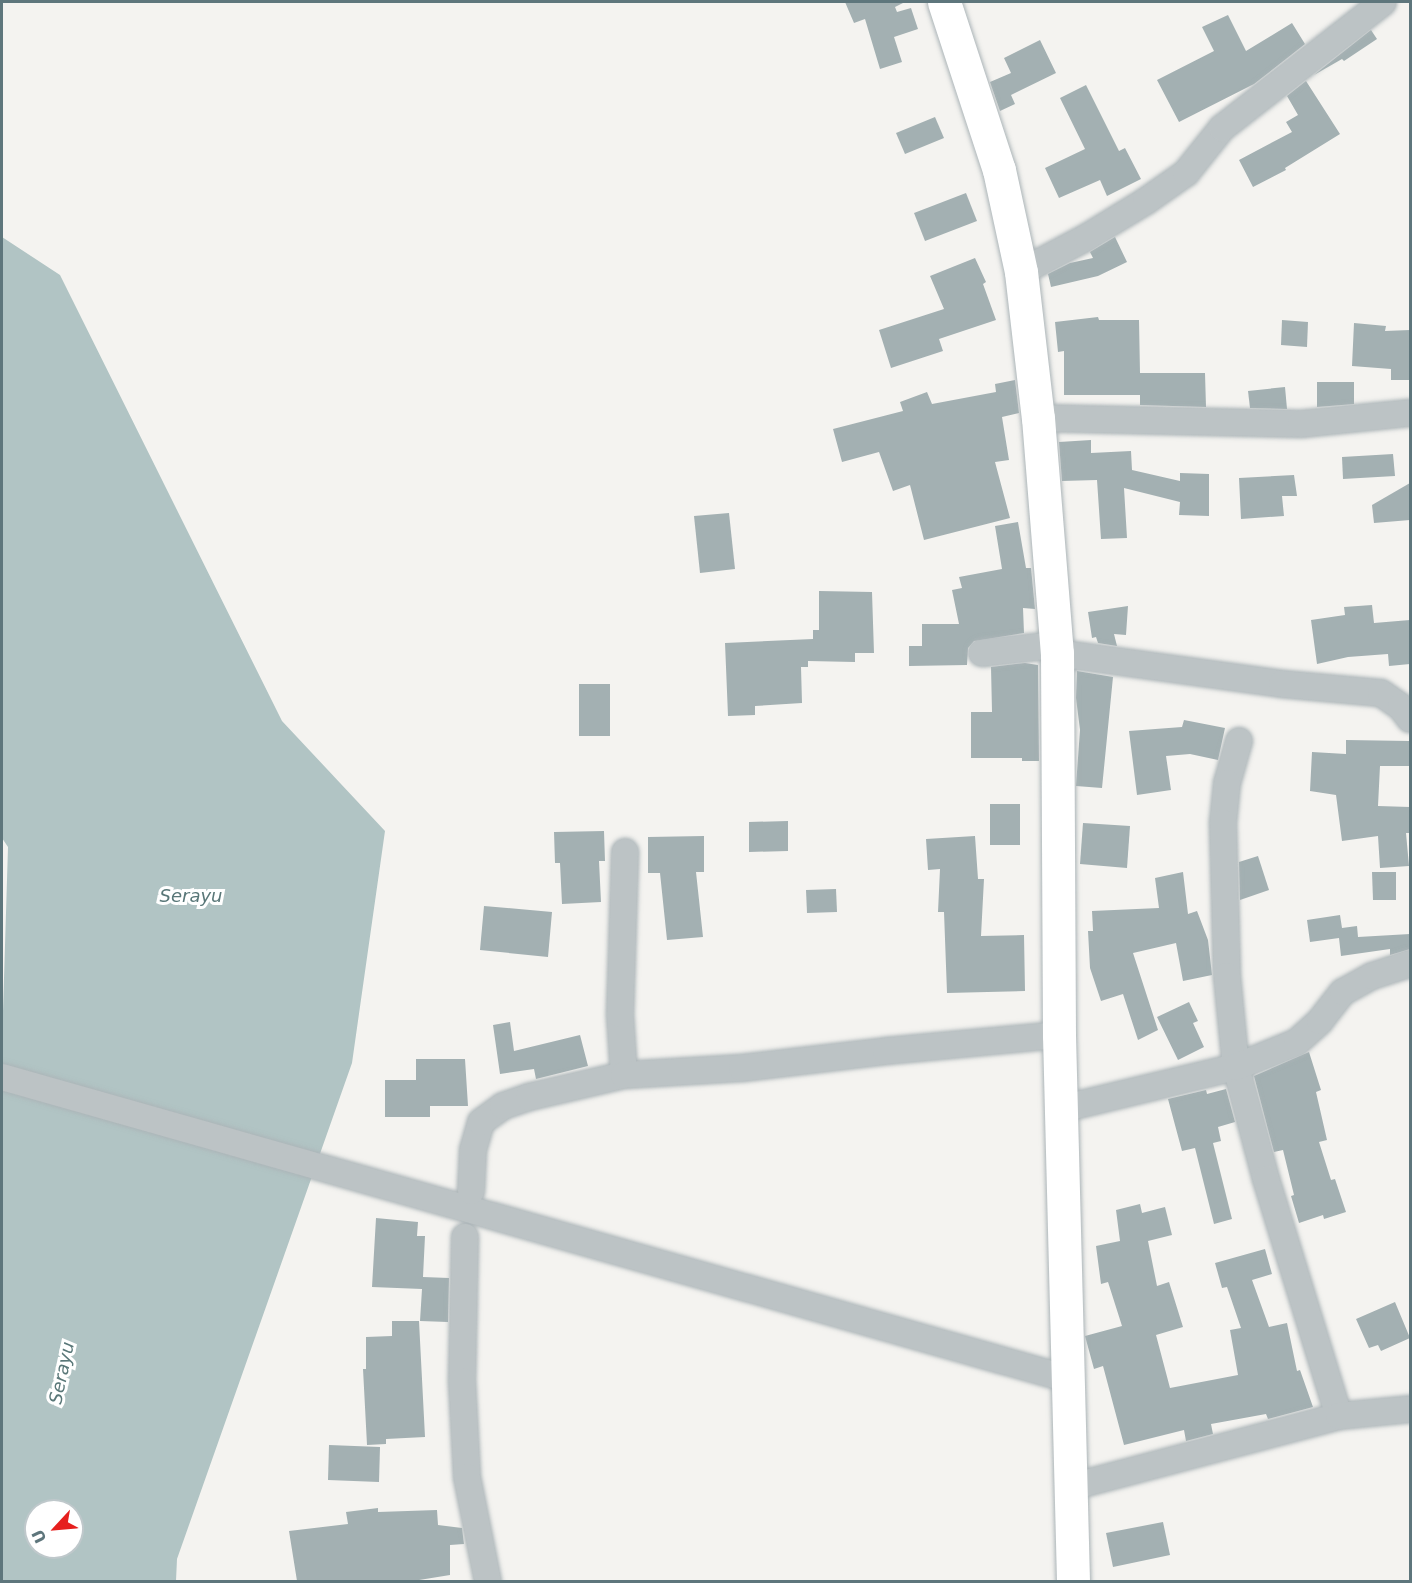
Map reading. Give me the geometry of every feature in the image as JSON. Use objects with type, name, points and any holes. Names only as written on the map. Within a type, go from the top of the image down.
[{"type":"main road","points":[[944,2],[999,170],[1021,272],[1038,418],[1056,649],[1059,1035],[1073,1581]]},
{"type":"street","points":[[1021,272],[1097,231],[1186,173],[1222,128],[1383,2]]},
{"type":"street","points":[[1038,418],[1301,424],[1410,412]]},
{"type":"street","points":[[982,653],[1056,649],[1282,684],[1381,693],[1401,706],[1410,719]]},
{"type":"street","points":[[1239,741],[1227,783],[1223,835],[1227,976],[1236,1067],[1266,1179],[1339,1416]]},
{"type":"street","points":[[624,1075],[620,1014],[625,852]]},
{"type":"street","points":[[1061,1109],[1236,1067],[1297,1042],[1320,1021],[1343,992],[1372,976],[1410,964]]},
{"type":"street","points":[[471,1191],[473,1150],[481,1122],[503,1106],[530,1097],[624,1075],[742,1068],[886,1051],[1059,1035]]},
{"type":"street","points":[[2,1077],[1068,1379]]},
{"type":"street","points":[[465,1237],[462,1381],[466,1477],[488,1581]]},
{"type":"street","points":[[1071,1486],[1339,1416],[1410,1409]]},
{"type":"water","name":"Serayu","points":[[2,237],[60,275],[282,721],[385,831],[352,1063],[177,1559],[176,1581],[2,1581],[2,1044],[8,847],[2,838]]},
{"type":"building","points":[[845,2],[905,2],[895,7],[897,12],[911,8],[918,29],[894,37],[902,62],[880,69],[865,19],[854,23]]},
{"type":"building","points":[[1228,15],[1246,51],[1292,23],[1305,44],[1254,84],[1179,122],[1157,80],[1214,51],[1202,27]]},
{"type":"building","points":[[1371,30],[1377,39],[1344,61],[1342,59],[1314,75]]},
{"type":"building","points":[[1040,40],[1056,73],[1011,95],[1015,104],[1000,111],[990,82],[1011,73],[1004,58]]},
{"type":"building","points":[[1306,81],[1340,134],[1285,168],[1286,170],[1253,187],[1239,160],[1292,132],[1286,122],[1298,115],[1287,96]]},
{"type":"building","points":[[1086,85],[1119,151],[1125,148],[1141,179],[1107,196],[1100,180],[1059,198],[1045,168],[1085,149],[1060,98]]},
{"type":"building","points":[[935,117],[944,138],[905,154],[896,133]]},
{"type":"building","points":[[966,193],[977,221],[925,241],[914,213]]},
{"type":"building","points":[[1115,237],[1127,262],[1098,276],[1051,287],[1048,274],[1070,263],[1093,258],[1090,252]]},
{"type":"building","points":[[975,258],[986,282],[983,284],[996,320],[939,339],[943,351],[891,368],[879,330],[944,309],[930,276]]},
{"type":"building","points":[[1098,317],[1099,320],[1139,320],[1140,373],[1205,373],[1206,407],[1140,405],[1140,395],[1064,395],[1064,351],[1058,352],[1055,322]]},
{"type":"building","points":[[1282,320],[1308,322],[1307,347],[1281,345]]},
{"type":"building","points":[[1354,323],[1386,326],[1385,331],[1410,330],[1410,380],[1391,380],[1391,369],[1352,366]]},
{"type":"building","points":[[1015,380],[1019,413],[1002,417],[1009,460],[995,462],[1010,518],[924,540],[910,485],[893,491],[879,452],[842,462],[833,429],[903,411],[900,402],[927,392],[932,404],[996,392],[995,384]]},
{"type":"building","points":[[1317,382],[1354,382],[1354,404],[1317,407]]},
{"type":"building","points":[[1285,387],[1287,409],[1250,408],[1248,391]]},
{"type":"building","points":[[1091,440],[1091,453],[1131,451],[1132,470],[1180,481],[1180,473],[1209,474],[1209,516],[1179,515],[1180,502],[1124,488],[1127,538],[1101,539],[1097,480],[1062,481],[1059,442]]},
{"type":"building","points":[[1393,454],[1395,476],[1343,479],[1342,457]]},
{"type":"building","points":[[1294,475],[1297,496],[1282,496],[1284,516],[1241,519],[1239,478]]},
{"type":"building","points":[[1410,483],[1410,520],[1374,523],[1372,505]]},
{"type":"building","points":[[729,513],[735,569],[700,573],[694,516]]},
{"type":"building","points":[[1018,522],[1026,568],[1031,568],[1035,609],[1023,608],[1024,633],[974,641],[968,648],[967,665],[909,666],[909,646],[922,646],[922,624],[959,624],[952,590],[962,588],[959,577],[1002,569],[995,526]]},
{"type":"building","points":[[819,591],[872,592],[874,653],[855,653],[855,662],[808,661],[808,667],[801,667],[802,703],[755,706],[755,715],[728,716],[725,643],[813,639],[813,630],[819,630]]},
{"type":"building","points":[[1372,605],[1374,623],[1410,620],[1410,664],[1389,666],[1388,654],[1348,657],[1317,664],[1311,620],[1345,615],[1344,607]]},
{"type":"building","points":[[1128,606],[1126,635],[1114,634],[1117,646],[1098,643],[1096,637],[1092,638],[1088,612]]},
{"type":"building","points":[[1025,663],[1038,665],[1039,761],[1022,761],[1022,758],[971,758],[971,712],[992,712],[991,667]]},
{"type":"building","points":[[1077,671],[1113,677],[1102,788],[1076,786],[1080,730],[1076,698]]},
{"type":"building","points":[[579,684],[610,684],[610,736],[579,736]]},
{"type":"building","points":[[1184,720],[1225,728],[1218,760],[1190,754],[1166,756],[1171,790],[1137,795],[1129,731],[1182,727]]},
{"type":"building","points":[[1346,740],[1409,741],[1409,766],[1380,766],[1378,806],[1410,807],[1410,833],[1406,833],[1409,866],[1380,868],[1378,836],[1342,841],[1336,795],[1310,791],[1312,752],[1346,754]]},
{"type":"building","points":[[990,804],[1020,804],[1020,845],[990,845]]},
{"type":"building","points":[[788,821],[788,851],[749,852],[749,822]]},
{"type":"building","points":[[1083,823],[1130,826],[1127,868],[1080,864]]},
{"type":"building","points":[[604,831],[605,861],[599,861],[601,902],[562,904],[560,863],[555,863],[554,832]]},
{"type":"building","points":[[704,836],[704,872],[696,872],[703,937],[667,940],[660,873],[648,873],[648,837]]},
{"type":"building","points":[[975,836],[978,879],[984,879],[981,936],[1024,935],[1025,991],[947,993],[944,912],[938,912],[940,869],[928,870],[926,839]]},
{"type":"building","points":[[1258,856],[1269,890],[1240,900],[1239,862]]},
{"type":"building","points":[[1183,872],[1188,914],[1197,911],[1208,940],[1212,975],[1183,981],[1176,943],[1133,953],[1158,1030],[1138,1040],[1123,994],[1101,1001],[1090,968],[1088,931],[1093,931],[1092,911],[1159,908],[1155,878]]},
{"type":"building","points":[[1372,872],[1396,872],[1396,900],[1373,900]]},
{"type":"building","points":[[836,889],[837,912],[807,913],[806,890]]},
{"type":"building","points":[[484,906],[552,912],[548,957],[480,950]]},
{"type":"building","points":[[1340,915],[1342,928],[1357,926],[1358,937],[1410,934],[1410,949],[1390,955],[1390,949],[1341,956],[1339,938],[1310,942],[1307,920]]},
{"type":"building","points":[[1189,1002],[1198,1021],[1193,1023],[1204,1047],[1178,1060],[1157,1017]]},
{"type":"building","points":[[510,1022],[514,1051],[580,1035],[588,1066],[536,1079],[534,1069],[500,1074],[493,1025]]},
{"type":"building","points":[[1309,1052],[1321,1090],[1316,1092],[1327,1140],[1319,1142],[1331,1180],[1335,1179],[1346,1212],[1324,1219],[1323,1215],[1299,1223],[1291,1196],[1294,1195],[1283,1150],[1274,1152],[1254,1076]]},
{"type":"building","points":[[416,1059],[465,1059],[468,1106],[430,1106],[430,1117],[385,1117],[385,1080],[416,1080]]},
{"type":"building","points":[[1226,1089],[1235,1122],[1218,1127],[1221,1141],[1213,1143],[1232,1219],[1214,1224],[1195,1148],[1182,1151],[1168,1099],[1206,1090],[1207,1094]]},
{"type":"building","points":[[1140,1204],[1142,1213],[1165,1207],[1172,1235],[1148,1241],[1157,1286],[1169,1282],[1183,1327],[1156,1335],[1170,1388],[1238,1375],[1230,1330],[1241,1328],[1227,1287],[1222,1288],[1215,1263],[1265,1249],[1272,1274],[1252,1280],[1269,1327],[1287,1323],[1297,1371],[1300,1370],[1313,1407],[1268,1419],[1266,1414],[1211,1424],[1213,1434],[1186,1441],[1184,1430],[1124,1445],[1103,1366],[1094,1369],[1085,1336],[1122,1326],[1108,1282],[1101,1284],[1096,1246],[1120,1241],[1116,1210]]},
{"type":"building","points":[[376,1218],[418,1222],[417,1236],[425,1236],[423,1277],[449,1278],[448,1322],[420,1321],[422,1289],[372,1287]]},
{"type":"building","points":[[1395,1302],[1410,1338],[1381,1351],[1378,1345],[1369,1348],[1356,1319]]},
{"type":"building","points":[[392,1321],[419,1321],[425,1437],[386,1439],[386,1444],[367,1445],[363,1369],[366,1369],[366,1337],[392,1336]]},
{"type":"building","points":[[329,1445],[380,1447],[379,1482],[328,1480]]},
{"type":"building","points":[[378,1508],[378,1512],[437,1510],[438,1525],[462,1528],[464,1544],[450,1545],[450,1575],[413,1581],[297,1581],[289,1531],[348,1524],[346,1512]]},
{"type":"building","points":[[1163,1522],[1170,1555],[1113,1567],[1106,1533]]}]
